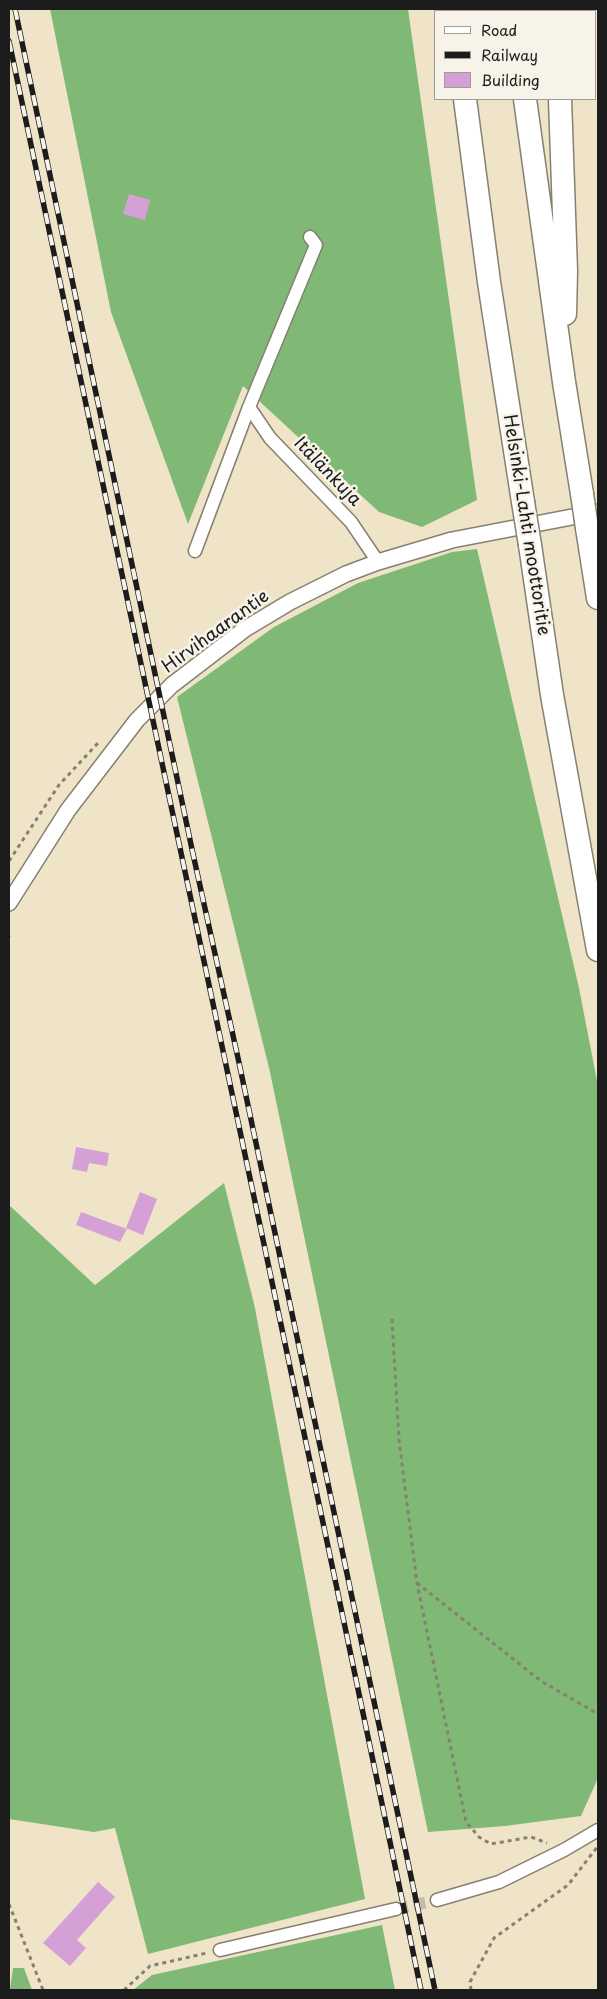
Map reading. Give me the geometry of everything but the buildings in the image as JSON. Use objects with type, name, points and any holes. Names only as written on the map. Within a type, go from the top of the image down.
[{"type":"highway","name":"Helsinki-Lahti moottoritie","points":[[465,100],[489,282],[552,695],[598,950]]},
{"type":"highway","points":[[526,100],[564,382],[582,494],[593,520],[598,598]]},
{"type":"highway","points":[[560,100],[566,271],[564,382]]},
{"type":"street","points":[[195,551],[249,407],[316,245],[310,237]]},
{"type":"street","name":"Itälänkuja","points":[[249,407],[270,438],[351,522],[378,562]]},
{"type":"street","name":"Hirvihaarantie","points":[[9,903],[68,810],[137,720],[172,685],[245,629],[290,602],[346,574],[378,562],[452,540],[593,520]]},
{"type":"street","points":[[437,1900],[499,1882],[564,1850],[598,1830]]},
{"type":"street","points":[[220,1950],[396,1909]]},
{"type":"path","points":[[9,861],[59,785],[101,740]]},
{"type":"path","points":[[392,1319],[399,1440],[417,1582],[466,1822],[478,1837],[491,1844],[532,1837],[564,1850]]},
{"type":"path","points":[[417,1582],[541,1681],[598,1714]]},
{"type":"path","points":[[471,1990],[470,1982],[494,1938],[568,1885],[598,1846]]},
{"type":"path","points":[[9,1904],[43,1990]]},
{"type":"path","points":[[124,1990],[150,1966],[220,1950]]},
{"type":"green space","points":[[50,9],[408,9],[477,500],[422,527],[379,512],[243,386],[188,524],[111,312]]},
{"type":"green space","points":[[477,549],[579,988],[598,1086],[598,1778],[581,1816],[505,1826],[428,1832],[270,1072],[177,697],[274,627],[358,583],[452,552]]},
{"type":"green space","points":[[224,1183],[255,1308],[365,1899],[148,1954],[115,1828],[94,1832],[9,1819],[9,1205],[95,1285]]},
{"type":"green space","points":[[382,1925],[395,1990],[133,1990],[152,1975]]},
{"type":"green space","points":[[13,1968],[24,1968],[32,1990],[10,1990]]},
{"type":"tunnel","points":[[396,1909],[437,1900]]},
{"type":"railway","points":[[15,9],[435,1990]]},
{"type":"railway","points":[[9,41],[421,1990]]}]
